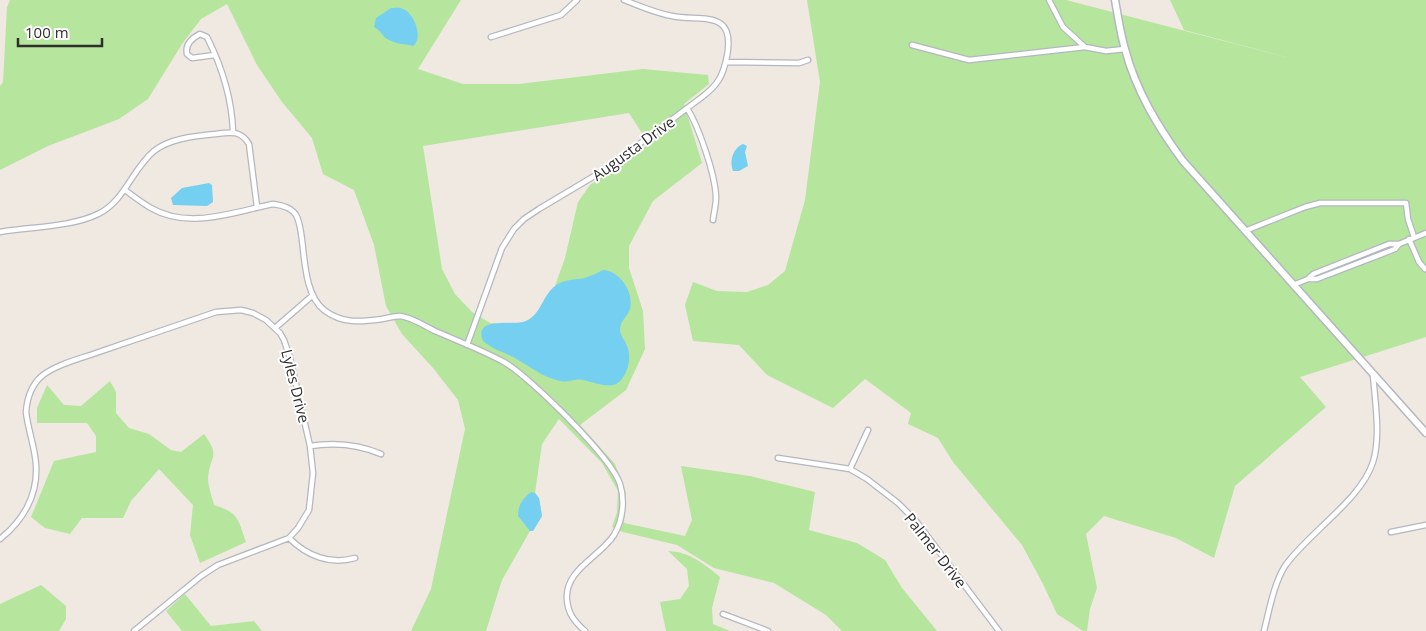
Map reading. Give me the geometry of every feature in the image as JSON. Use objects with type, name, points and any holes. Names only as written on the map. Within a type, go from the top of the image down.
[{"type":"main road","points":[[1115,0],[1125,49],[1143,99],[1166,139],[1183,161],[1426,433]]},
{"type":"street","points":[[491,38],[561,15],[577,0]]},
{"type":"street","name":"Augusta Drive","points":[[467,345],[502,248],[514,229],[524,219],[539,209],[606,169],[714,87],[720,80],[729,45],[728,37],[720,23],[713,19],[665,14],[624,0]]},
{"type":"street","points":[[1049,0],[1063,27],[1085,46]]},
{"type":"street","points":[[215,55],[192,58],[187,54],[188,46],[194,37],[200,34],[207,37],[215,55],[231,107],[233,132]]},
{"type":"street","points":[[912,45],[970,60],[1085,46],[1106,51],[1125,49]]},
{"type":"street","points":[[726,62],[799,63],[808,60]]},
{"type":"street","points":[[687,108],[693,118],[714,185],[716,203],[713,220]]},
{"type":"street","points":[[0,232],[86,219],[99,214],[110,206],[125,190],[155,150],[188,137],[233,132],[243,136],[249,144],[257,207]]},
{"type":"street","points":[[125,190],[152,209],[181,218],[206,218],[280,204],[296,215],[309,288],[317,304],[325,311],[337,318],[359,322],[401,316],[505,363],[527,379],[600,453],[620,484],[622,514],[613,536],[572,578],[567,587],[568,606],[571,615],[575,622],[585,631]]},
{"type":"street","points":[[1245,231],[1320,203],[1406,203],[1412,238],[1419,262],[1425,268]]},
{"type":"street","points":[[1293,285],[1308,279],[1317,279],[1395,249],[1399,244],[1426,233]]},
{"type":"street","points":[[275,328],[313,295]]},
{"type":"street","name":"Lyles Drive","points":[[0,539],[19,521],[26,510],[34,488],[36,466],[26,412],[32,388],[44,375],[52,369],[76,360],[216,312],[241,310],[263,318],[275,328],[284,340],[290,358],[310,446],[313,473],[309,510],[298,528],[288,538],[237,557],[205,573],[134,631]]},
{"type":"street","points":[[1264,631],[1277,581],[1286,564],[1349,499],[1367,475],[1373,463],[1376,450],[1373,375]]},
{"type":"street","points":[[850,469],[868,430]]},
{"type":"street","points":[[310,446],[332,443],[347,444],[381,454]]},
{"type":"street","name":"Palmer Drive","points":[[778,458],[850,469],[898,503],[916,521],[998,631]]},
{"type":"street","points":[[1390,532],[1426,525]]},
{"type":"street","points":[[288,538],[306,552],[327,560],[345,561],[355,558]]},
{"type":"street","points":[[723,614],[768,631]]},
{"type":"green space","points":[[10,0],[461,0],[418,69],[463,84],[519,84],[643,69],[708,75],[709,84],[684,104],[702,163],[653,201],[629,246],[629,268],[643,311],[645,349],[626,390],[580,425],[615,464],[626,493],[624,523],[685,536],[692,520],[681,466],[750,476],[815,492],[809,530],[857,543],[885,560],[902,588],[937,631],[842,631],[826,615],[774,583],[714,568],[677,545],[623,532],[612,527],[617,512],[618,491],[602,463],[559,419],[542,444],[535,493],[539,498],[542,516],[533,531],[530,531],[502,580],[486,631],[411,631],[431,589],[465,429],[458,400],[433,368],[402,334],[386,306],[374,245],[354,190],[323,174],[312,138],[282,102],[257,65],[227,4],[201,19],[182,44],[148,99],[119,119],[48,146],[0,170],[0,86],[3,82],[7,7]],"holes":[[[629,113],[649,144],[590,185],[578,202],[565,258],[555,286],[545,298],[539,311],[531,318],[525,322],[513,324],[490,323],[472,312],[455,294],[442,269],[423,146]]]},
{"type":"green space","points":[[807,0],[1066,0],[1297,60],[1184,30],[1170,0],[1426,0],[1426,337],[1300,377],[1326,407],[1235,486],[1214,558],[1176,538],[1104,516],[1086,534],[1097,588],[1090,609],[1087,631],[1083,631],[1057,614],[1022,545],[953,462],[938,438],[908,424],[911,413],[865,379],[833,408],[767,375],[739,345],[693,341],[685,305],[693,282],[717,291],[747,292],[768,285],[785,271],[805,200],[820,82]]},
{"type":"green space","points":[[110,381],[116,392],[116,413],[129,428],[149,434],[171,450],[181,452],[204,434],[213,452],[208,478],[214,505],[233,514],[239,522],[246,542],[200,563],[190,535],[193,505],[159,469],[131,501],[123,518],[82,518],[70,534],[45,528],[31,517],[54,461],[96,452],[96,436],[87,423],[37,423],[37,408],[47,385],[64,405],[81,406]]},
{"type":"green space","points":[[668,551],[690,556],[720,577],[712,608],[713,624],[730,631],[666,631],[660,602],[680,599],[689,586],[687,569]]},
{"type":"green space","points":[[41,585],[66,606],[66,619],[59,631],[0,631],[0,604]]},
{"type":"green space","points":[[185,594],[211,626],[254,621],[262,631],[182,631],[166,611]]},
{"type":"water","points":[[391,8],[407,11],[414,20],[418,37],[413,46],[389,40],[374,27],[376,18]]},
{"type":"water","points":[[743,144],[747,146],[745,152],[748,166],[739,171],[733,171],[731,163],[734,152]]},
{"type":"water","points":[[209,183],[212,185],[213,202],[207,206],[173,205],[171,198],[182,188]]},
{"type":"water","points":[[603,270],[609,271],[620,278],[628,289],[631,302],[629,312],[621,323],[620,329],[629,355],[625,375],[619,382],[611,385],[602,385],[580,380],[563,381],[553,379],[483,341],[481,333],[483,328],[488,325],[529,320],[555,286],[566,281],[585,278]]},
{"type":"water","points":[[531,492],[535,493],[539,498],[542,516],[533,531],[530,531],[518,516],[521,503]]}]
